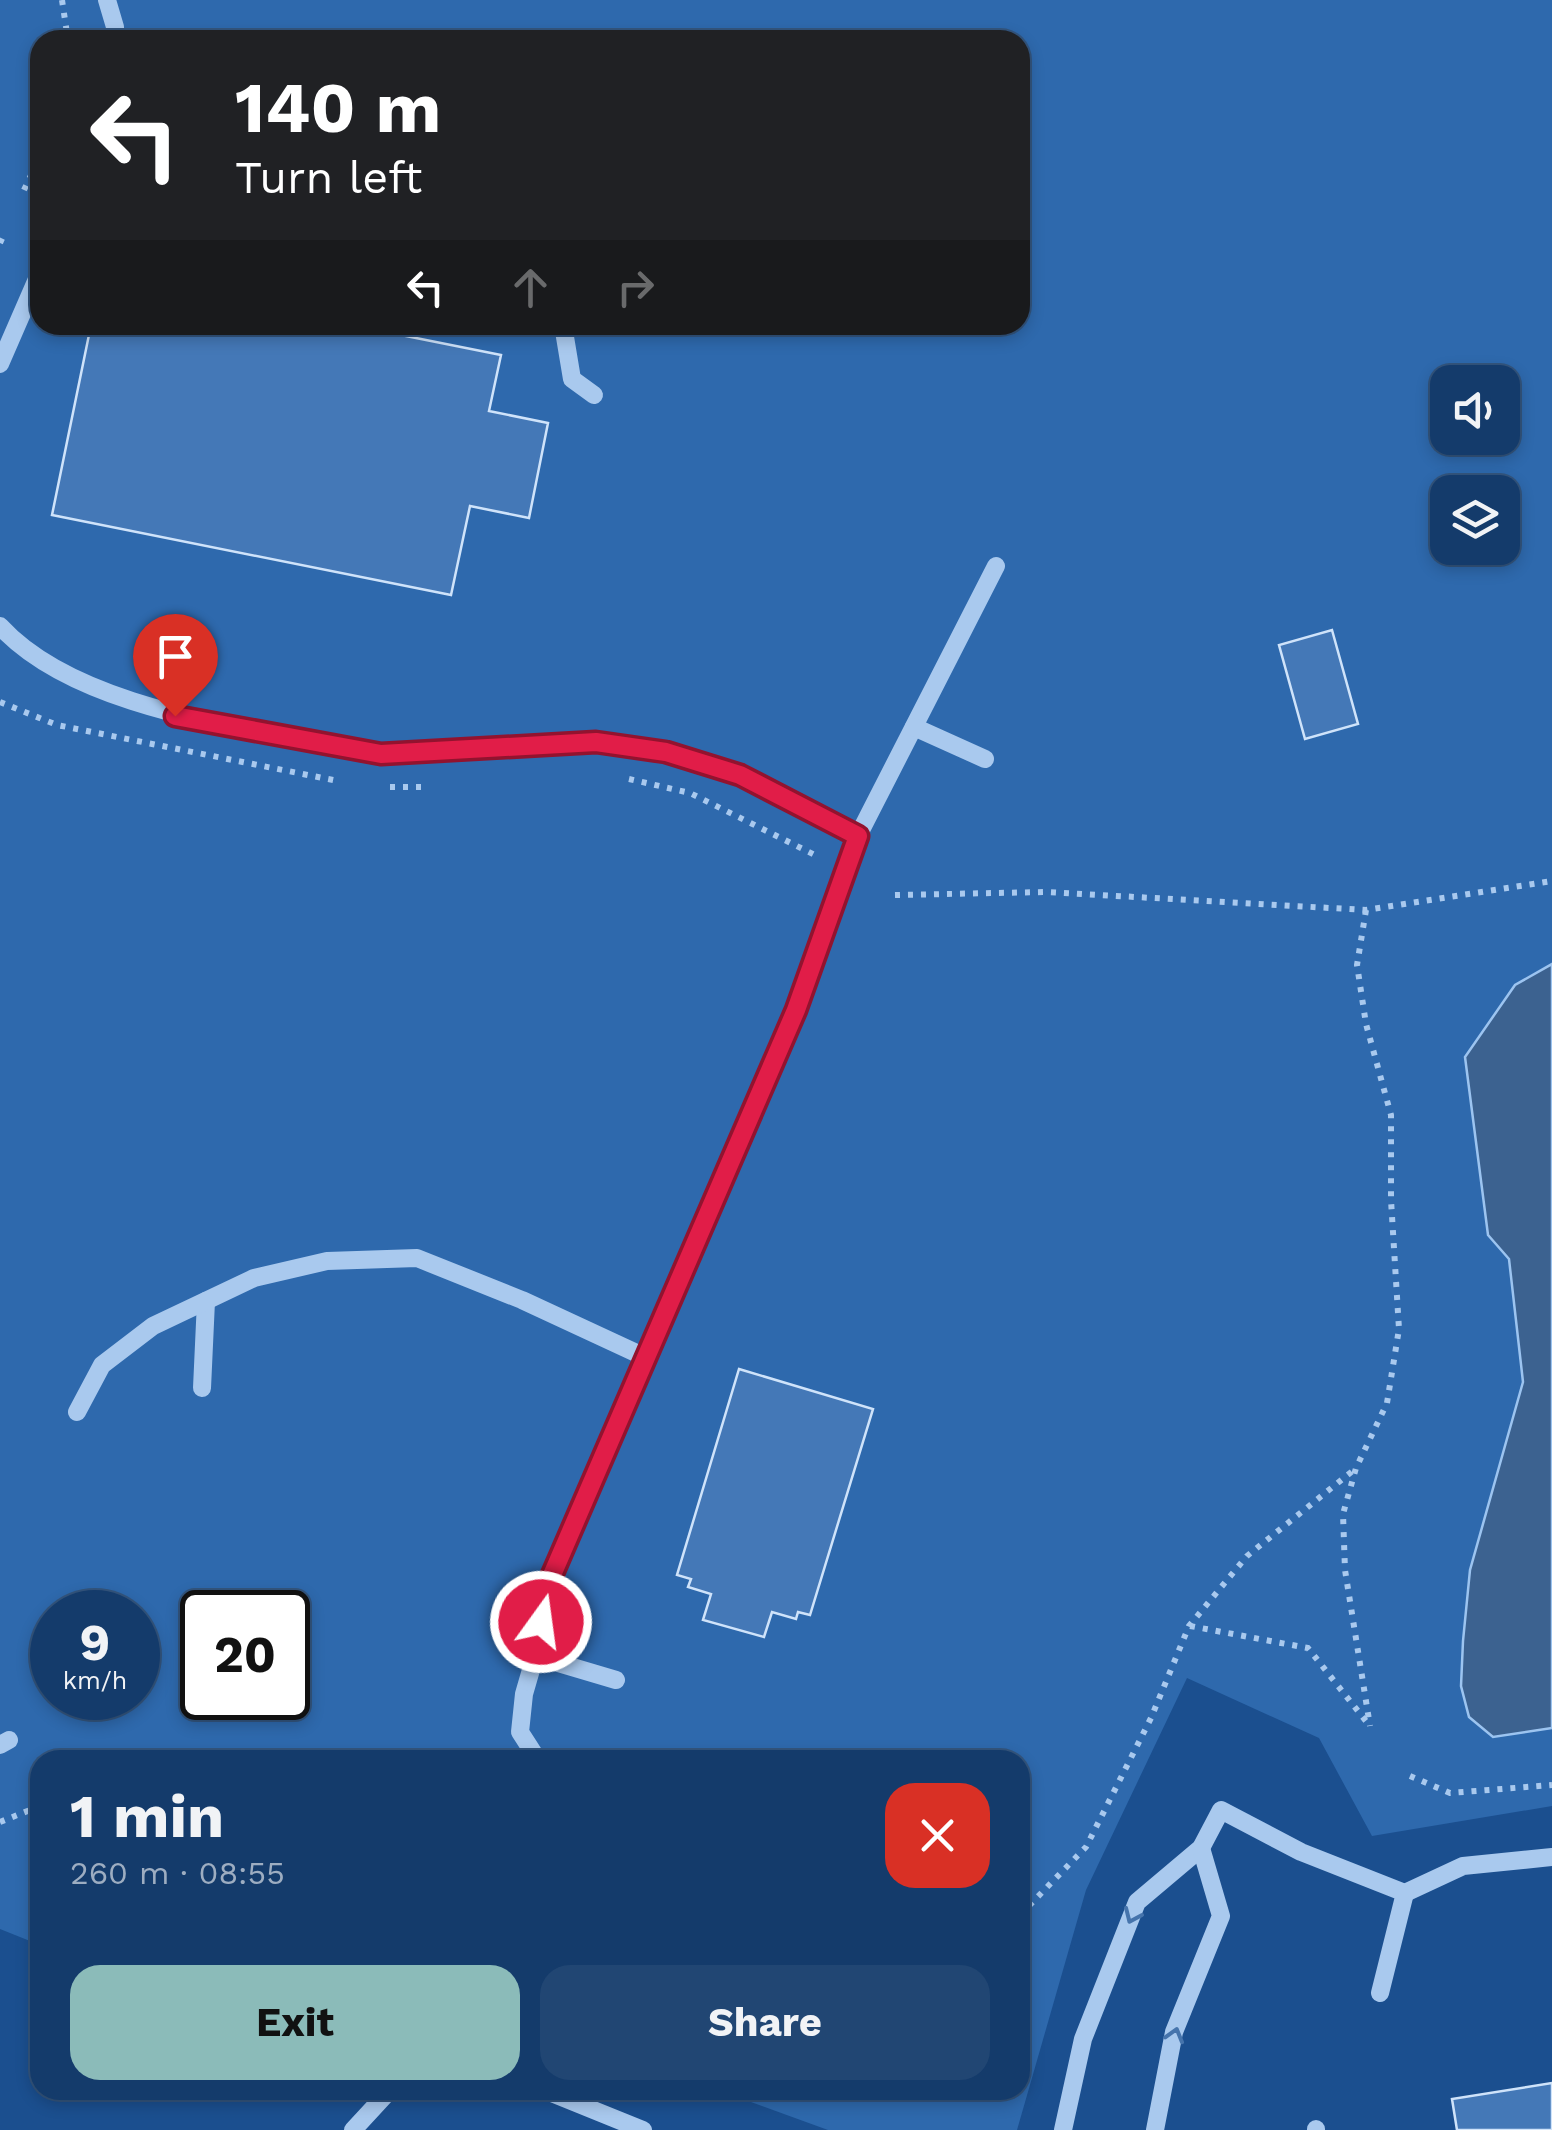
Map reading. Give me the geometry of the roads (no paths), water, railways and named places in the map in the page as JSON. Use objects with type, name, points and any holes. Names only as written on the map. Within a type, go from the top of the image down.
[{"type":"street","points":[[107,0],[115,30]]},
{"type":"street","points":[[0,364],[30,295]]},
{"type":"street","points":[[564,335],[572,380],[594,394]]},
{"type":"street","points":[[532,1750],[520,1732],[546,1589],[796,1010],[858,836],[996,566]]},
{"type":"street","points":[[0,626],[12,640],[85,683],[175,716],[381,754],[596,742],[666,752],[740,775],[858,836]]},
{"type":"street","points":[[914,727],[985,759]]},
{"type":"street","points":[[77,1412],[102,1366],[153,1326],[254,1278],[327,1261],[417,1258],[522,1300],[647,1358]]},
{"type":"street","points":[[202,1388],[206,1301]]},
{"type":"street","points":[[535,1656],[616,1680]]},
{"type":"street","points":[[1063,2130],[1083,2040],[1137,1902],[1201,1848],[1221,1810],[1301,1852],[1405,1892],[1463,1866],[1552,1858]]},
{"type":"street","points":[[1155,2130],[1174,2032],[1221,1916],[1201,1848]]},
{"type":"street","points":[[1380,1993],[1405,1892]]},
{"type":"street","points":[[353,2130],[381,2100]]},
{"type":"street","points":[[569,2100],[643,2130]]}]
